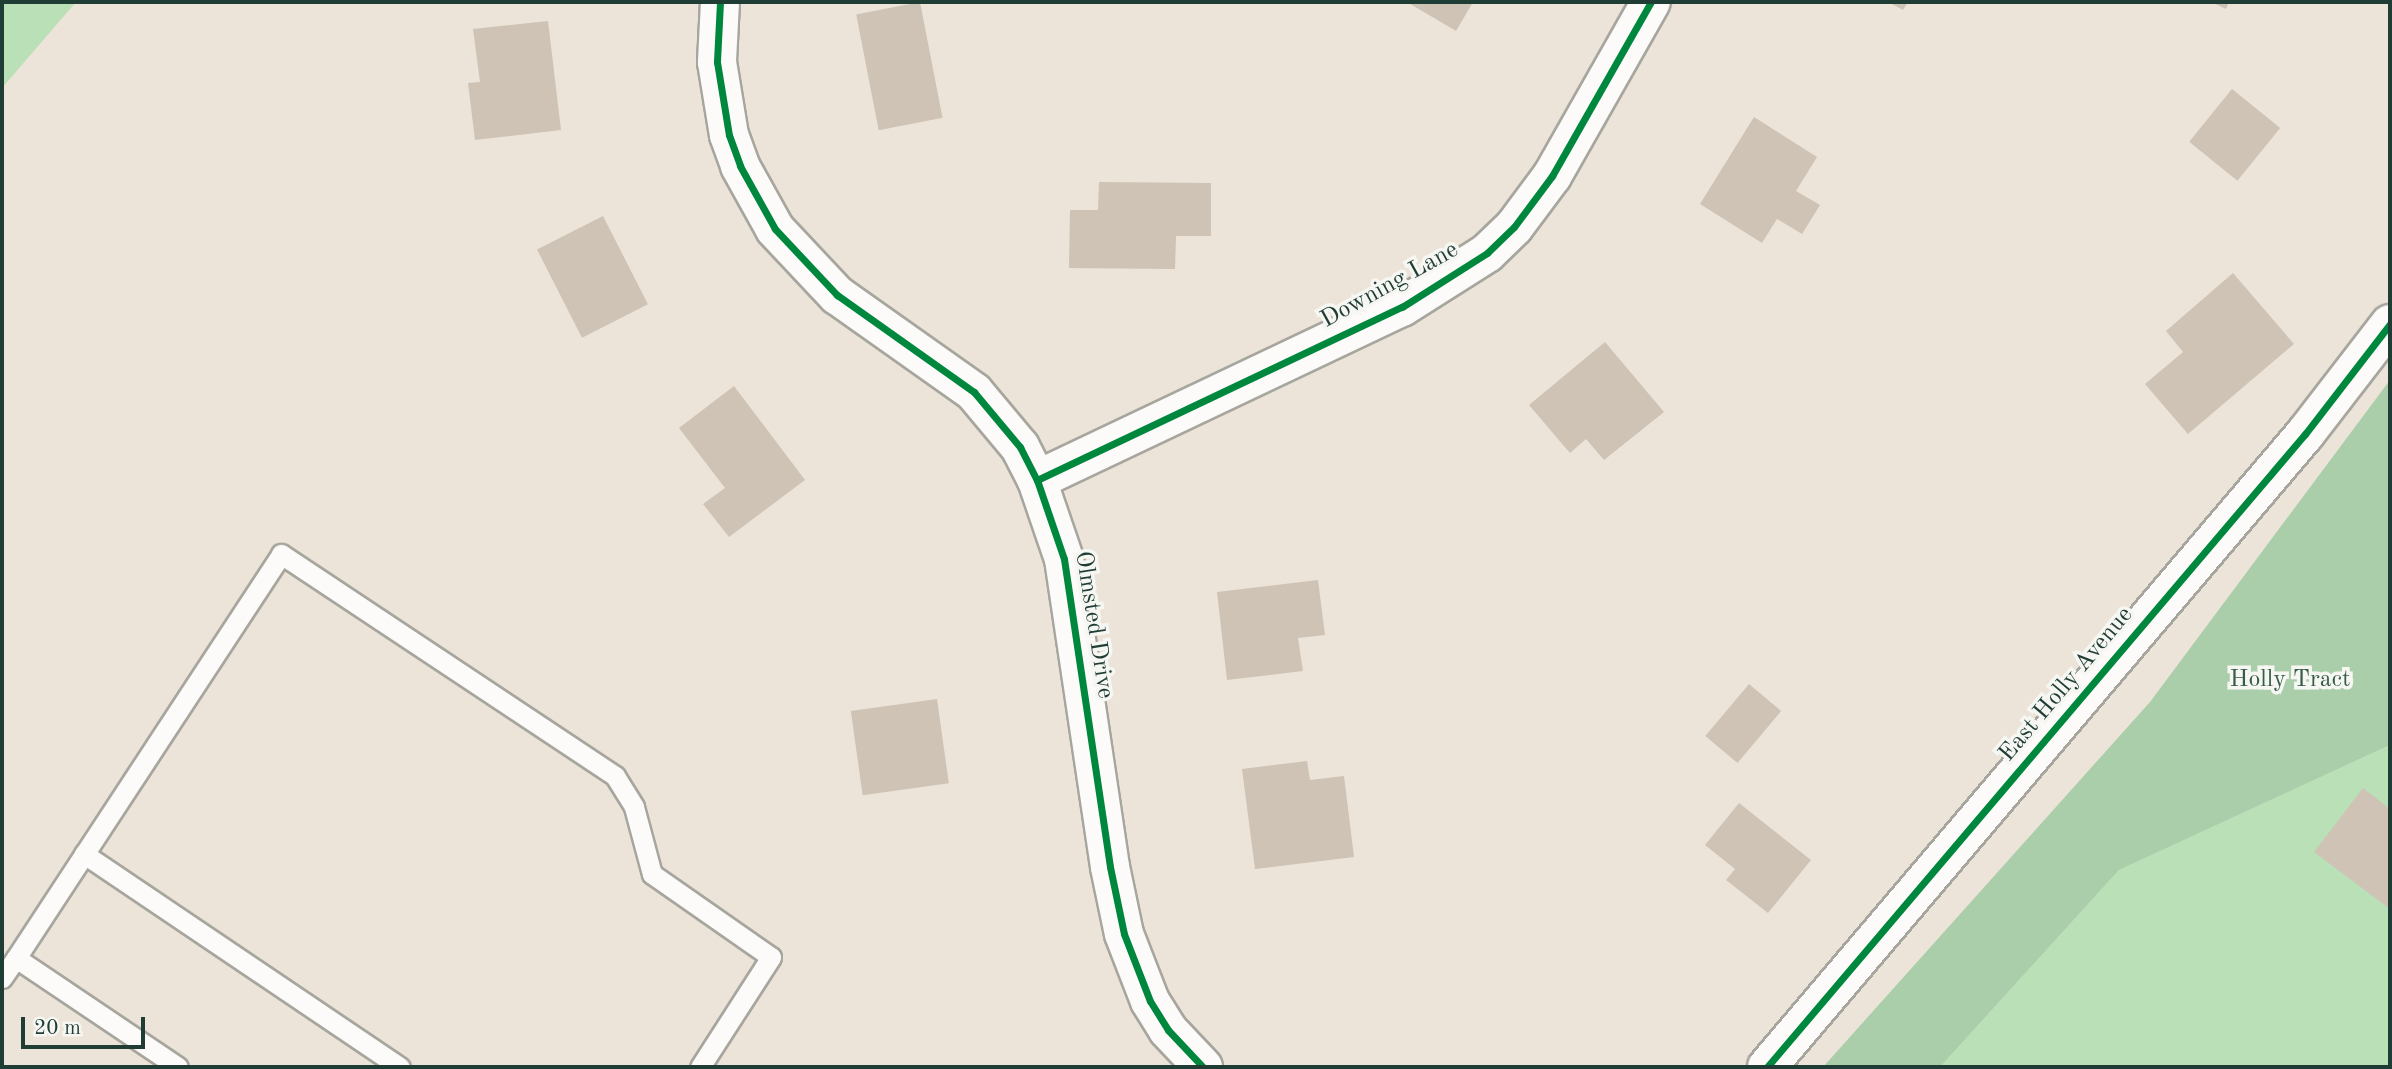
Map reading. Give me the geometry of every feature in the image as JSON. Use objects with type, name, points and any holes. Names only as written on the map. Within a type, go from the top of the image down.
[{"type":"street","name":"Olmsted Drive","points":[[720,2],[717,62],[729,135],[740,166],[775,229],[802,263],[837,295],[974,392],[1020,447],[1037,480],[1064,559],[1110,867],[1124,934],[1150,1002],[1168,1030],[1203,1067]]},
{"type":"street","name":"Downing Lane","points":[[1037,480],[1402,307],[1487,253],[1514,227],[1552,176],[1651,2]]},
{"type":"street","name":"East Holly Avenue","points":[[1767,1067],[2305,434],[2390,324]]},
{"type":"lane","points":[[2,978],[281,554],[615,776],[634,807],[652,874],[771,957],[700,1067]]},
{"type":"lane","points":[[84,854],[400,1067]]},
{"type":"lane","points":[[16,958],[178,1067]]},
{"type":"green space","points":[[2,2],[76,2],[2,88]]},
{"type":"green space","name":"Holly Tract","points":[[2390,380],[2390,745],[2119,870],[1940,1067],[1823,1067],[2150,702]]},
{"type":"green space","points":[[2390,745],[2390,1067],[1940,1067],[2119,870]]},
{"type":"building","points":[[920,2],[943,118],[879,130],[856,14]]},
{"type":"building","points":[[1407,2],[1473,2],[1456,31]]},
{"type":"building","points":[[1888,2],[1908,2],[1903,10]]},
{"type":"building","points":[[2211,2],[2229,2],[2226,9]]},
{"type":"building","points":[[548,21],[561,130],[475,140],[468,83],[480,82],[473,29]]},
{"type":"building","points":[[2232,89],[2280,128],[2237,181],[2189,142]]},
{"type":"building","points":[[1754,117],[1817,157],[1796,191],[1820,205],[1802,234],[1777,219],[1762,243],[1700,204]]},
{"type":"building","points":[[1099,182],[1211,183],[1211,236],[1176,236],[1175,269],[1069,268],[1070,210],[1098,210]]},
{"type":"building","points":[[603,216],[648,304],[582,338],[537,250]]},
{"type":"building","points":[[2233,273],[2294,344],[2188,434],[2145,384],[2183,352],[2166,331]]},
{"type":"building","points":[[1605,342],[1664,412],[1604,460],[1586,439],[1570,453],[1529,405]]},
{"type":"building","points":[[734,386],[805,480],[729,537],[703,504],[725,488],[679,428]]},
{"type":"building","points":[[1318,580],[1325,635],[1298,638],[1303,671],[1227,680],[1217,592]]},
{"type":"building","points":[[1749,684],[1781,711],[1737,763],[1705,736]]},
{"type":"building","points":[[937,699],[949,783],[863,795],[851,711]]},
{"type":"building","points":[[1307,761],[1310,780],[1344,776],[1354,857],[1255,869],[1242,769]]},
{"type":"building","points":[[2363,788],[2390,809],[2390,909],[2314,852]]},
{"type":"building","points":[[1739,803],[1811,860],[1768,913],[1726,880],[1735,869],[1705,845]]},
{"type":"cycle path","points":[[720,2],[717,62],[729,135],[740,166],[775,229],[837,295],[974,392],[1020,447],[1037,480],[1064,559],[1110,867],[1124,934],[1150,1001],[1168,1030],[1203,1067]]},
{"type":"cycle path","points":[[1037,480],[1402,307],[1487,253],[1514,227],[1552,176],[1651,2]]},
{"type":"cycle path","points":[[1767,1067],[2305,434],[2390,324]]}]
